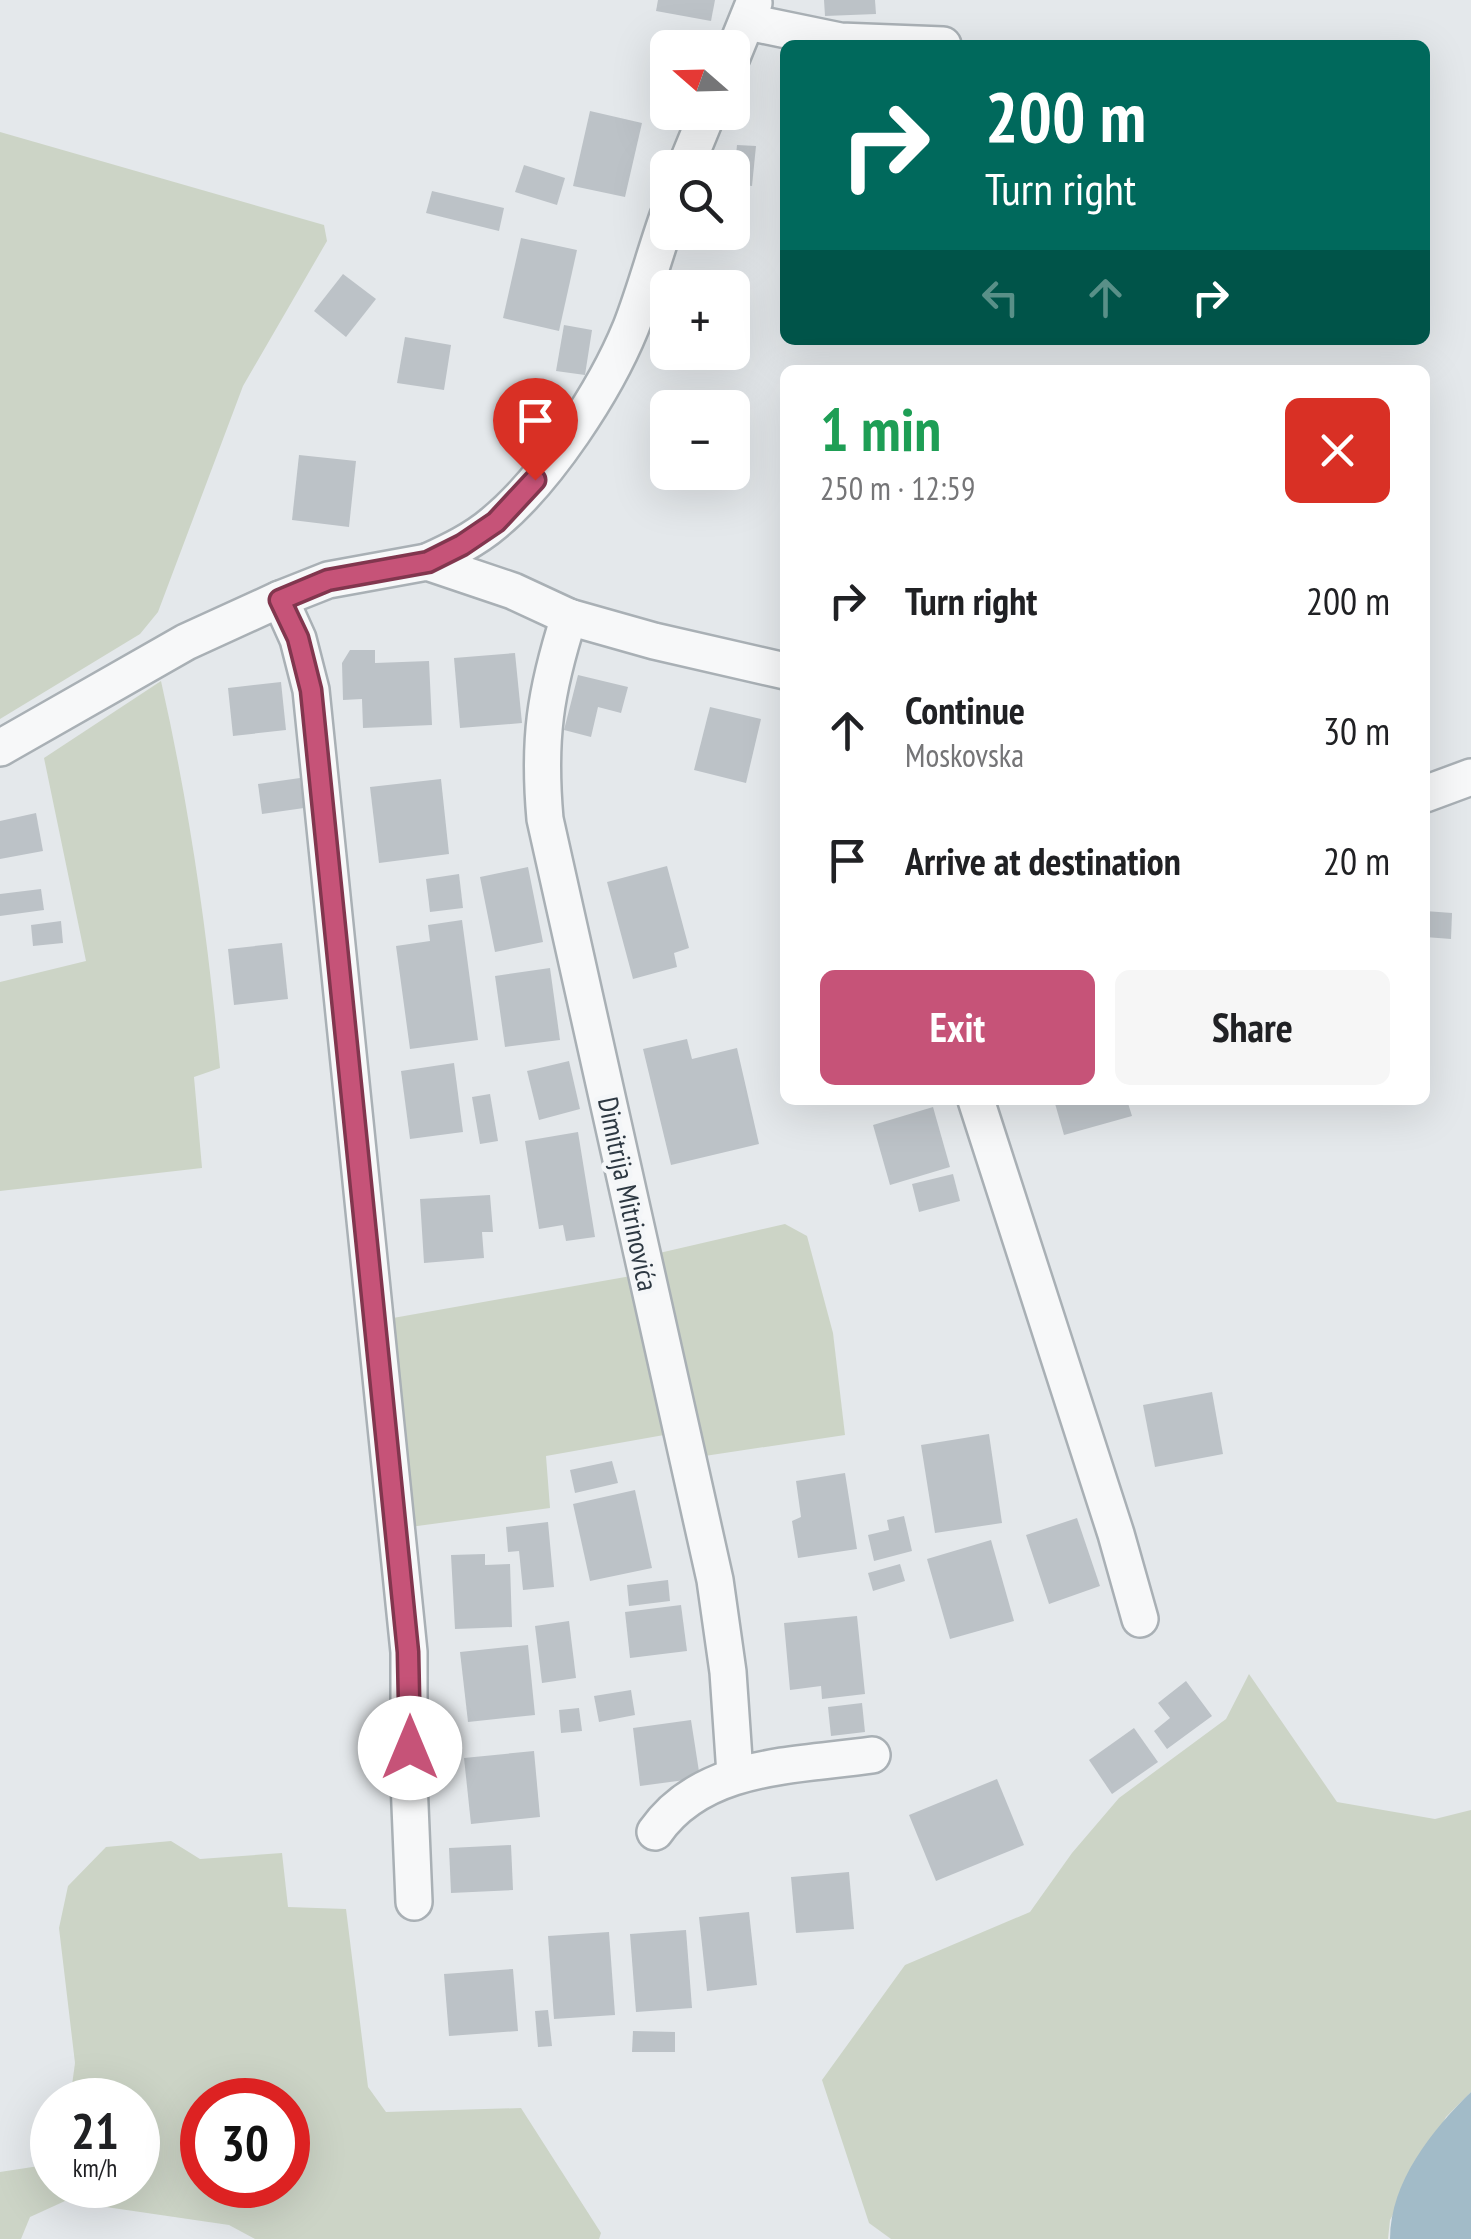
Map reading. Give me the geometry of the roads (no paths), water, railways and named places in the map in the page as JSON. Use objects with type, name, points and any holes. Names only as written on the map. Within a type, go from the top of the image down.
[{"type":"street","points":[[752,11],[834,40]]},
{"type":"street","points":[[0,748],[186,642],[328,580],[428,562],[496,522],[576,428],[606,380],[630,327],[656,250]]},
{"type":"street","points":[[496,522],[496,562],[513,591]]},
{"type":"street","points":[[428,562],[513,591],[569,617],[780,670]]},
{"type":"street","points":[[280,600],[298,638],[311,690],[408,1652],[408,1781],[414,1902]]},
{"type":"street","name":"Dimitrija Mitrinovića","points":[[569,617],[550,675],[542,721],[541,777],[546,819],[714,1580],[728,1672],[735,1774]]},
{"type":"street","points":[[1430,792],[1471,777]]},
{"type":"street","points":[[978,1105],[1140,1619]]},
{"type":"street","points":[[655,1832],[683,1801],[735,1774],[872,1755]]},
{"type":"water","points":[[1471,2092],[1471,2239],[1390,2239],[1397,2197],[1405,2177],[1428,2140]]}]
